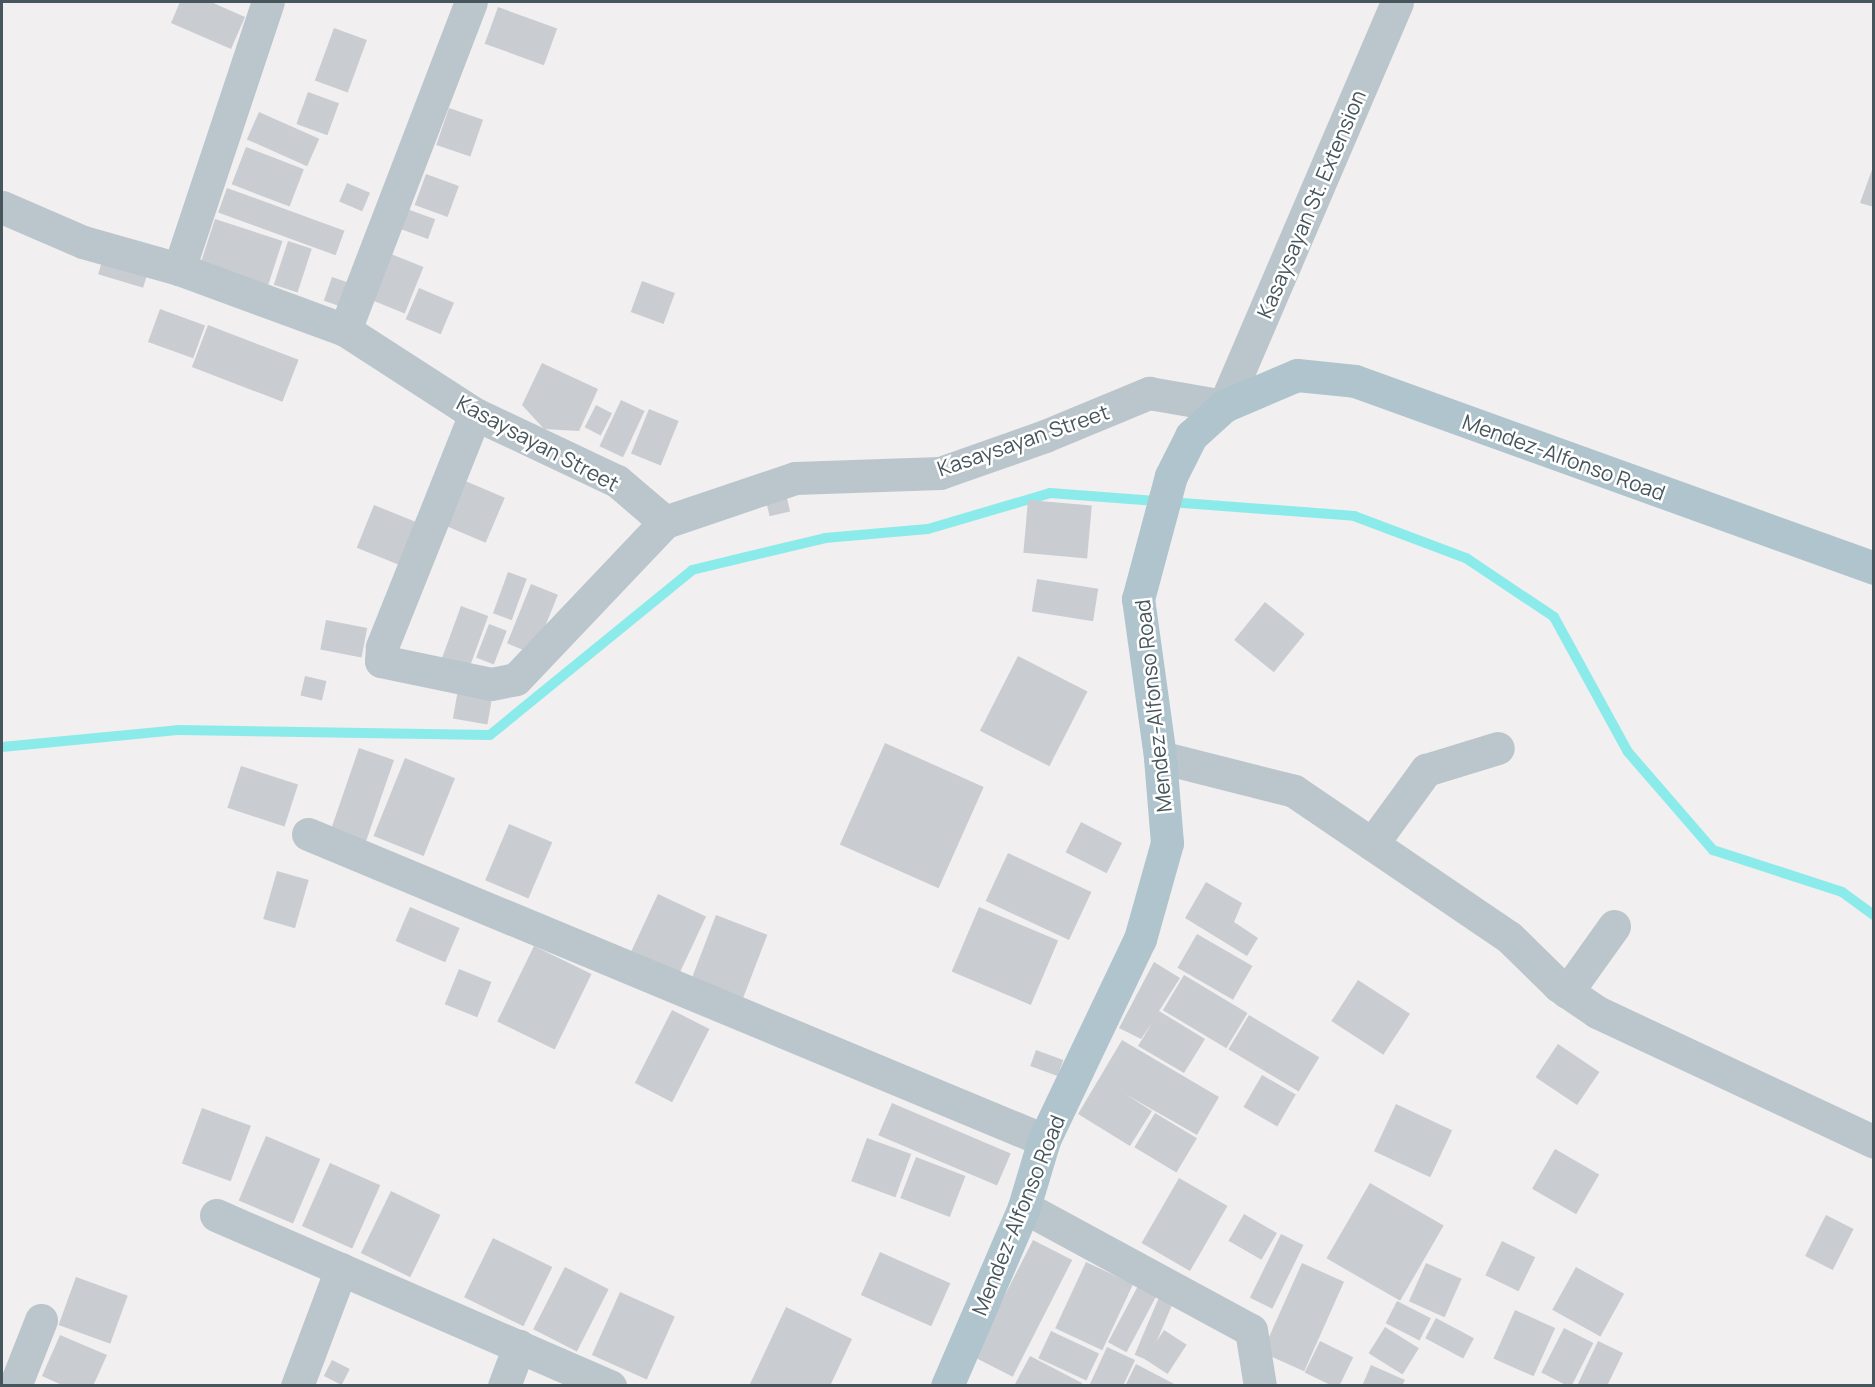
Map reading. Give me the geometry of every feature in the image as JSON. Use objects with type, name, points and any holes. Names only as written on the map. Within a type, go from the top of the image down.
[{"type":"main road","name":"Mendez-Alfonso Road","points":[[947,1386],[1024,1207],[1044,1140],[1140,939],[1167,843],[1160,757],[1138,599],[1172,476],[1191,436],[1224,406],[1297,375],[1355,381],[1874,568]]},
{"type":"street","points":[[179,269],[268,2]]},
{"type":"street","points":[[345,330],[471,2]]},
{"type":"street","name":"Kasaysayan St. Extension","points":[[1224,406],[1397,2]]},
{"type":"street","name":"Kasaysayan Street","points":[[2,207],[83,242],[179,269],[345,330],[475,414],[616,481],[665,522],[795,478],[940,472],[1045,436],[1149,393],[1224,406]]},
{"type":"street","points":[[475,414],[382,646],[381,661],[491,684],[516,679],[665,522]]},
{"type":"street","points":[[1372,844],[1426,770],[1498,748]]},
{"type":"street","points":[[1160,757],[1294,791],[1509,937],[1567,992],[1597,1012],[1874,1142]]},
{"type":"street","points":[[308,834],[1044,1140]]},
{"type":"street","points":[[1567,992],[1614,926]]},
{"type":"street","points":[[1024,1207],[1251,1330],[1260,1386]]},
{"type":"street","points":[[216,1215],[610,1386]]},
{"type":"street","points":[[297,1386],[341,1269]]},
{"type":"street","points":[[12,1374],[41,1320]]},
{"type":"street","points":[[504,1386],[519,1346]]},
{"type":"building","points":[[180,2],[211,2],[245,17],[231,49],[171,23]]},
{"type":"building","points":[[498,7],[557,29],[544,65],[485,44]]},
{"type":"building","points":[[334,28],[367,40],[348,93],[315,81]]},
{"type":"building","points":[[308,92],[339,103],[327,135],[296,124]]},
{"type":"building","points":[[449,108],[483,120],[470,157],[436,145]]},
{"type":"building","points":[[259,112],[319,139],[307,166],[247,139]]},
{"type":"building","points":[[246,147],[304,169],[290,207],[232,184]]},
{"type":"building","points":[[1874,168],[1874,207],[1860,203]]},
{"type":"building","points":[[426,174],[459,186],[448,217],[415,205]]},
{"type":"building","points":[[347,183],[370,193],[362,211],[339,201]]},
{"type":"building","points":[[227,188],[344,231],[336,255],[218,212]]},
{"type":"building","points":[[407,209],[435,219],[428,239],[400,229]]},
{"type":"building","points":[[215,219],[283,241],[267,288],[200,267]]},
{"type":"building","points":[[288,241],[312,249],[298,292],[274,285]]},
{"type":"building","points":[[391,254],[423,267],[405,313],[372,300]]},
{"type":"building","points":[[104,255],[149,269],[143,288],[98,274]]},
{"type":"building","points":[[332,277],[349,283],[341,306],[324,301]]},
{"type":"building","points":[[642,281],[675,293],[664,324],[631,312]]},
{"type":"building","points":[[419,288],[454,303],[441,334],[406,319]]},
{"type":"building","points":[[160,309],[205,325],[193,358],[148,342]]},
{"type":"building","points":[[208,325],[299,360],[282,402],[192,367]]},
{"type":"building","points":[[542,363],[598,389],[579,431],[544,429],[522,405]]},
{"type":"building","points":[[621,400],[645,411],[623,457],[599,446]]},
{"type":"building","points":[[596,405],[612,413],[601,435],[585,427]]},
{"type":"building","points":[[649,409],[679,421],[661,465],[631,454]]},
{"type":"building","points":[[456,477],[505,498],[486,543],[437,522]]},
{"type":"building","points":[[786,494],[790,512],[770,516],[766,499]]},
{"type":"building","points":[[1028,500],[1092,506],[1087,558],[1023,553]]},
{"type":"building","points":[[374,505],[417,522],[399,565],[357,548]]},
{"type":"building","points":[[508,572],[527,579],[512,620],[493,613]]},
{"type":"building","points":[[1037,579],[1098,589],[1093,621],[1032,612]]},
{"type":"building","points":[[531,584],[558,595],[534,654],[507,643]]},
{"type":"building","points":[[1265,602],[1305,634],[1274,672],[1234,640]]},
{"type":"building","points":[[461,606],[488,616],[468,671],[441,661]]},
{"type":"building","points":[[326,620],[367,628],[362,657],[320,649]]},
{"type":"building","points":[[489,624],[507,631],[494,664],[476,658]]},
{"type":"building","points":[[1018,656],[1087,691],[1049,766],[980,731]]},
{"type":"building","points":[[305,676],[326,681],[322,700],[301,695]]},
{"type":"building","points":[[459,684],[493,690],[487,725],[453,718]]},
{"type":"building","points":[[885,743],[984,787],[939,888],[840,844]]},
{"type":"building","points":[[359,748],[394,760],[365,843],[330,831]]},
{"type":"building","points":[[405,758],[455,778],[424,856],[374,836]]},
{"type":"building","points":[[241,766],[298,785],[284,826],[227,808]]},
{"type":"building","points":[[1081,822],[1122,843],[1107,873],[1066,852]]},
{"type":"building","points":[[509,824],[552,842],[528,899],[485,880]]},
{"type":"building","points":[[1008,853],[1091,892],[1069,940],[986,901]]},
{"type":"building","points":[[277,871],[309,880],[295,928],[263,919]]},
{"type":"building","points":[[1206,882],[1242,903],[1234,922],[1258,938],[1247,956],[1185,918]]},
{"type":"building","points":[[658,894],[706,916],[678,977],[630,955]]},
{"type":"building","points":[[410,907],[460,928],[445,962],[396,941]]},
{"type":"building","points":[[979,907],[1058,941],[1031,1005],[952,971]]},
{"type":"building","points":[[716,915],[767,935],[743,999],[691,979]]},
{"type":"building","points":[[1197,934],[1252,966],[1233,1000],[1178,968]]},
{"type":"building","points":[[534,946],[592,974],[555,1050],[497,1021]]},
{"type":"building","points":[[1154,962],[1180,978],[1159,1011],[1205,1039],[1184,1073],[1138,1046],[1152,1023],[1141,1039],[1119,1028]]},
{"type":"building","points":[[459,969],[491,982],[477,1017],[445,1004]]},
{"type":"building","points":[[1184,975],[1247,1013],[1226,1048],[1163,1010]]},
{"type":"building","points":[[1358,980],[1410,1014],[1383,1055],[1331,1021]]},
{"type":"building","points":[[672,1010],[709,1029],[672,1102],[635,1083]]},
{"type":"building","points":[[1249,1015],[1319,1057],[1299,1092],[1228,1049]]},
{"type":"building","points":[[1122,1040],[1219,1097],[1197,1135],[1125,1094],[1152,1111],[1130,1146],[1078,1114]]},
{"type":"building","points":[[1558,1044],[1599,1072],[1577,1105],[1536,1077]]},
{"type":"building","points":[[1036,1050],[1063,1060],[1057,1076],[1030,1066]]},
{"type":"building","points":[[1262,1075],[1296,1094],[1277,1127],[1244,1107]]},
{"type":"building","points":[[892,1103],[1011,1153],[997,1186],[878,1135]]},
{"type":"building","points":[[1396,1104],[1452,1130],[1430,1177],[1374,1151]]},
{"type":"building","points":[[202,1108],[251,1126],[231,1181],[182,1163]]},
{"type":"building","points":[[1155,1113],[1197,1138],[1176,1173],[1134,1147]]},
{"type":"building","points":[[266,1136],[320,1159],[293,1223],[239,1200]]},
{"type":"building","points":[[867,1138],[911,1154],[895,1197],[851,1181]]},
{"type":"building","points":[[1555,1149],[1599,1174],[1576,1214],[1532,1189]]},
{"type":"building","points":[[916,1157],[965,1176],[950,1217],[900,1198]]},
{"type":"building","points":[[330,1163],[380,1185],[352,1248],[302,1226]]},
{"type":"building","points":[[1179,1178],[1227,1206],[1190,1271],[1142,1243]]},
{"type":"building","points":[[1370,1183],[1444,1226],[1400,1301],[1326,1258]]},
{"type":"building","points":[[391,1191],[440,1215],[410,1277],[361,1253]]},
{"type":"building","points":[[1244,1214],[1277,1233],[1261,1260],[1228,1241]]},
{"type":"building","points":[[1826,1215],[1854,1229],[1833,1270],[1805,1256]]},
{"type":"building","points":[[1281,1234],[1303,1245],[1272,1309],[1250,1298]]},
{"type":"building","points":[[493,1238],[552,1267],[523,1326],[464,1297]]},
{"type":"building","points":[[1033,1240],[1072,1260],[1013,1377],[974,1357]]},
{"type":"building","points":[[1502,1241],[1535,1257],[1519,1291],[1485,1275]]},
{"type":"building","points":[[880,1252],[950,1283],[931,1326],[861,1295]]},
{"type":"building","points":[[1086,1262],[1133,1284],[1102,1350],[1055,1328]]},
{"type":"building","points":[[1302,1263],[1344,1282],[1304,1371],[1262,1353]]},
{"type":"building","points":[[1426,1263],[1462,1279],[1445,1317],[1409,1301]]},
{"type":"building","points":[[565,1267],[609,1289],[577,1352],[533,1329]]},
{"type":"building","points":[[1576,1267],[1624,1294],[1600,1337],[1552,1310]]},
{"type":"building","points":[[76,1277],[128,1296],[110,1344],[59,1325]]},
{"type":"building","points":[[1139,1284],[1158,1294],[1127,1352],[1108,1342]]},
{"type":"building","points":[[620,1292],[675,1316],[647,1379],[592,1355]]},
{"type":"building","points":[[1160,1295],[1174,1301],[1148,1361],[1135,1355]]},
{"type":"building","points":[[1397,1301],[1431,1318],[1420,1341],[1386,1323]]},
{"type":"building","points":[[786,1307],[852,1339],[830,1386],[749,1386]]},
{"type":"building","points":[[1515,1310],[1555,1328],[1534,1376],[1493,1358]]},
{"type":"building","points":[[1436,1318],[1474,1338],[1463,1358],[1425,1338]]},
{"type":"building","points":[[1385,1327],[1419,1348],[1402,1374],[1369,1353]]},
{"type":"building","points":[[1564,1328],[1593,1343],[1571,1386],[1541,1373]]},
{"type":"building","points":[[1164,1330],[1187,1345],[1168,1374],[1145,1359]]},
{"type":"building","points":[[1051,1331],[1099,1353],[1086,1381],[1038,1358]]},
{"type":"building","points":[[60,1335],[107,1355],[93,1386],[64,1386],[42,1376]]},
{"type":"building","points":[[1320,1341],[1353,1357],[1339,1386],[1332,1386],[1305,1372]]},
{"type":"building","points":[[1598,1341],[1623,1353],[1607,1386],[1577,1386]]},
{"type":"building","points":[[1107,1347],[1135,1360],[1123,1386],[1089,1386]]},
{"type":"building","points":[[1030,1356],[1082,1383],[1081,1386],[1014,1386]]},
{"type":"building","points":[[332,1360],[350,1369],[342,1385],[324,1376]]},
{"type":"building","points":[[1136,1364],[1178,1386],[1125,1386]]},
{"type":"building","points":[[1371,1365],[1405,1380],[1402,1386],[1362,1386]]},
{"type":"waterway","points":[[2,747],[177,730],[490,735],[692,570],[825,538],[928,529],[1050,493],[1354,516],[1466,558],[1554,617],[1628,752],[1713,850],[1842,892],[1874,915]]}]
